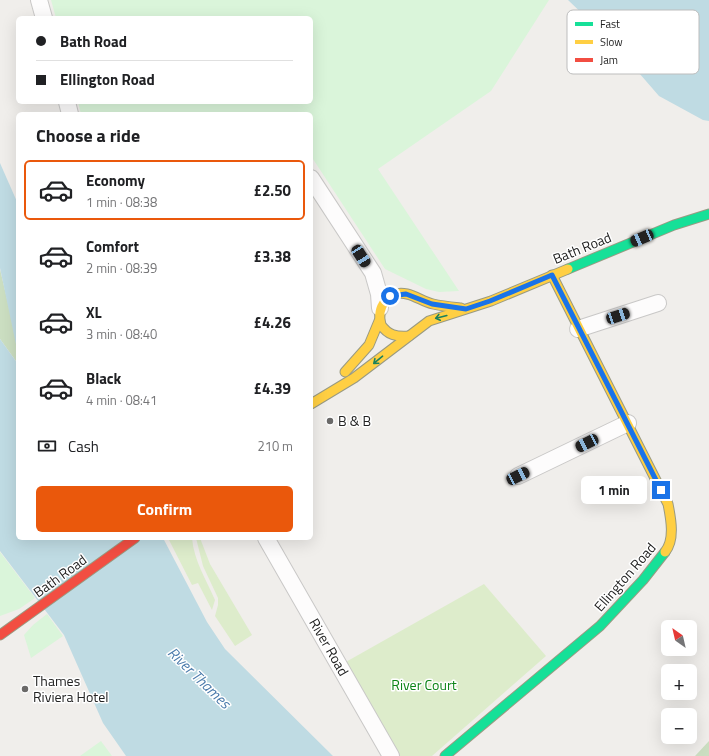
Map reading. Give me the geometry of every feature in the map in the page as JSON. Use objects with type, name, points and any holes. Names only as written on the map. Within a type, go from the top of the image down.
[{"type":"main road","name":"Bath Road","points":[[313,403],[354,378],[429,321],[490,301],[674,225],[709,214]]},
{"type":"main road","name":"Ellington Road","points":[[445,756],[600,626],[643,580],[668,549],[672,526],[668,504],[628,423],[578,329],[552,275]]},
{"type":"main road","name":"Bath Road","points":[[313,402],[366,351],[375,334],[379,314],[386,299],[390,296],[409,295],[432,304],[466,309]]},
{"type":"main road","points":[[409,295],[422,311],[418,329]]},
{"type":"main road","points":[[379,314],[383,329],[390,335],[399,338],[409,336]]},
{"type":"main road","name":"Bath Road","points":[[3,633],[132,540]]},
{"type":"street","points":[[39,0],[43,16]]},
{"type":"street","points":[[313,181],[373,273],[379,290],[379,314]]},
{"type":"street","points":[[373,273],[392,287],[409,295]]},
{"type":"street","points":[[578,329],[658,303]]},
{"type":"street","points":[[518,476],[628,423]]},
{"type":"street","name":"River Road","points":[[267,540],[391,756]]},
{"type":"green space","points":[[51,0],[549,0],[491,91],[378,169],[459,291],[439,292],[426,289],[385,269],[313,159],[313,112],[80,112],[78,104],[313,104],[313,16],[55,16]]},
{"type":"green space","points":[[0,269],[15,333],[16,361],[0,339]]},
{"type":"green space","points":[[169,540],[192,540],[195,554],[201,570],[215,600],[212,610],[198,583],[192,585]]},
{"type":"green space","points":[[196,540],[201,540],[210,564],[252,635],[235,646],[215,616],[218,598],[203,566]]},
{"type":"green space","points":[[0,552],[35,598],[19,609],[0,616]]},
{"type":"green space","name":"River Court","points":[[484,584],[546,656],[432,756],[397,756],[344,663]]},
{"type":"green space","points":[[47,614],[63,636],[31,658],[24,635],[33,625]]},
{"type":"green space","points":[[101,741],[112,756],[80,756]]},
{"type":"green space","points":[[709,741],[709,756],[695,756]]},
{"type":"water","points":[[568,0],[709,0],[709,121],[703,120],[659,96],[640,74],[699,74],[699,10],[578,10]]},
{"type":"water","points":[[0,163],[16,199],[16,344],[0,268]]},
{"type":"water","name":"River Thames","points":[[0,339],[16,361],[16,540],[164,540],[207,622],[225,649],[333,756],[126,756],[103,723],[64,635],[0,551]]},
{"type":"traffic: fast","points":[[568,269],[674,225],[709,214]]},
{"type":"traffic: fast","points":[[445,756],[600,626],[643,580],[665,552]]},
{"type":"traffic: slow","points":[[313,403],[354,378],[429,321],[491,301],[568,269]]},
{"type":"traffic: slow","points":[[552,275],[668,504],[671,535],[670,542],[665,552]]},
{"type":"traffic: slow","points":[[409,336],[393,335],[386,331],[381,325],[380,312],[382,306],[389,297],[400,293],[407,294],[433,304],[461,308]]},
{"type":"traffic: slow","points":[[345,372],[369,345],[379,321]]},
{"type":"traffic: jam","points":[[0,635],[132,540]]},
{"type":"place","name":"B & B","points":[[330,421]]},
{"type":"place","name":"Thames Riviera Hotel","points":[[25,689]]},
{"type":"route","points":[[390,296],[395,294],[406,294],[432,304],[466,309],[478,306],[552,275],[578,329],[628,423],[661,490]]}]
